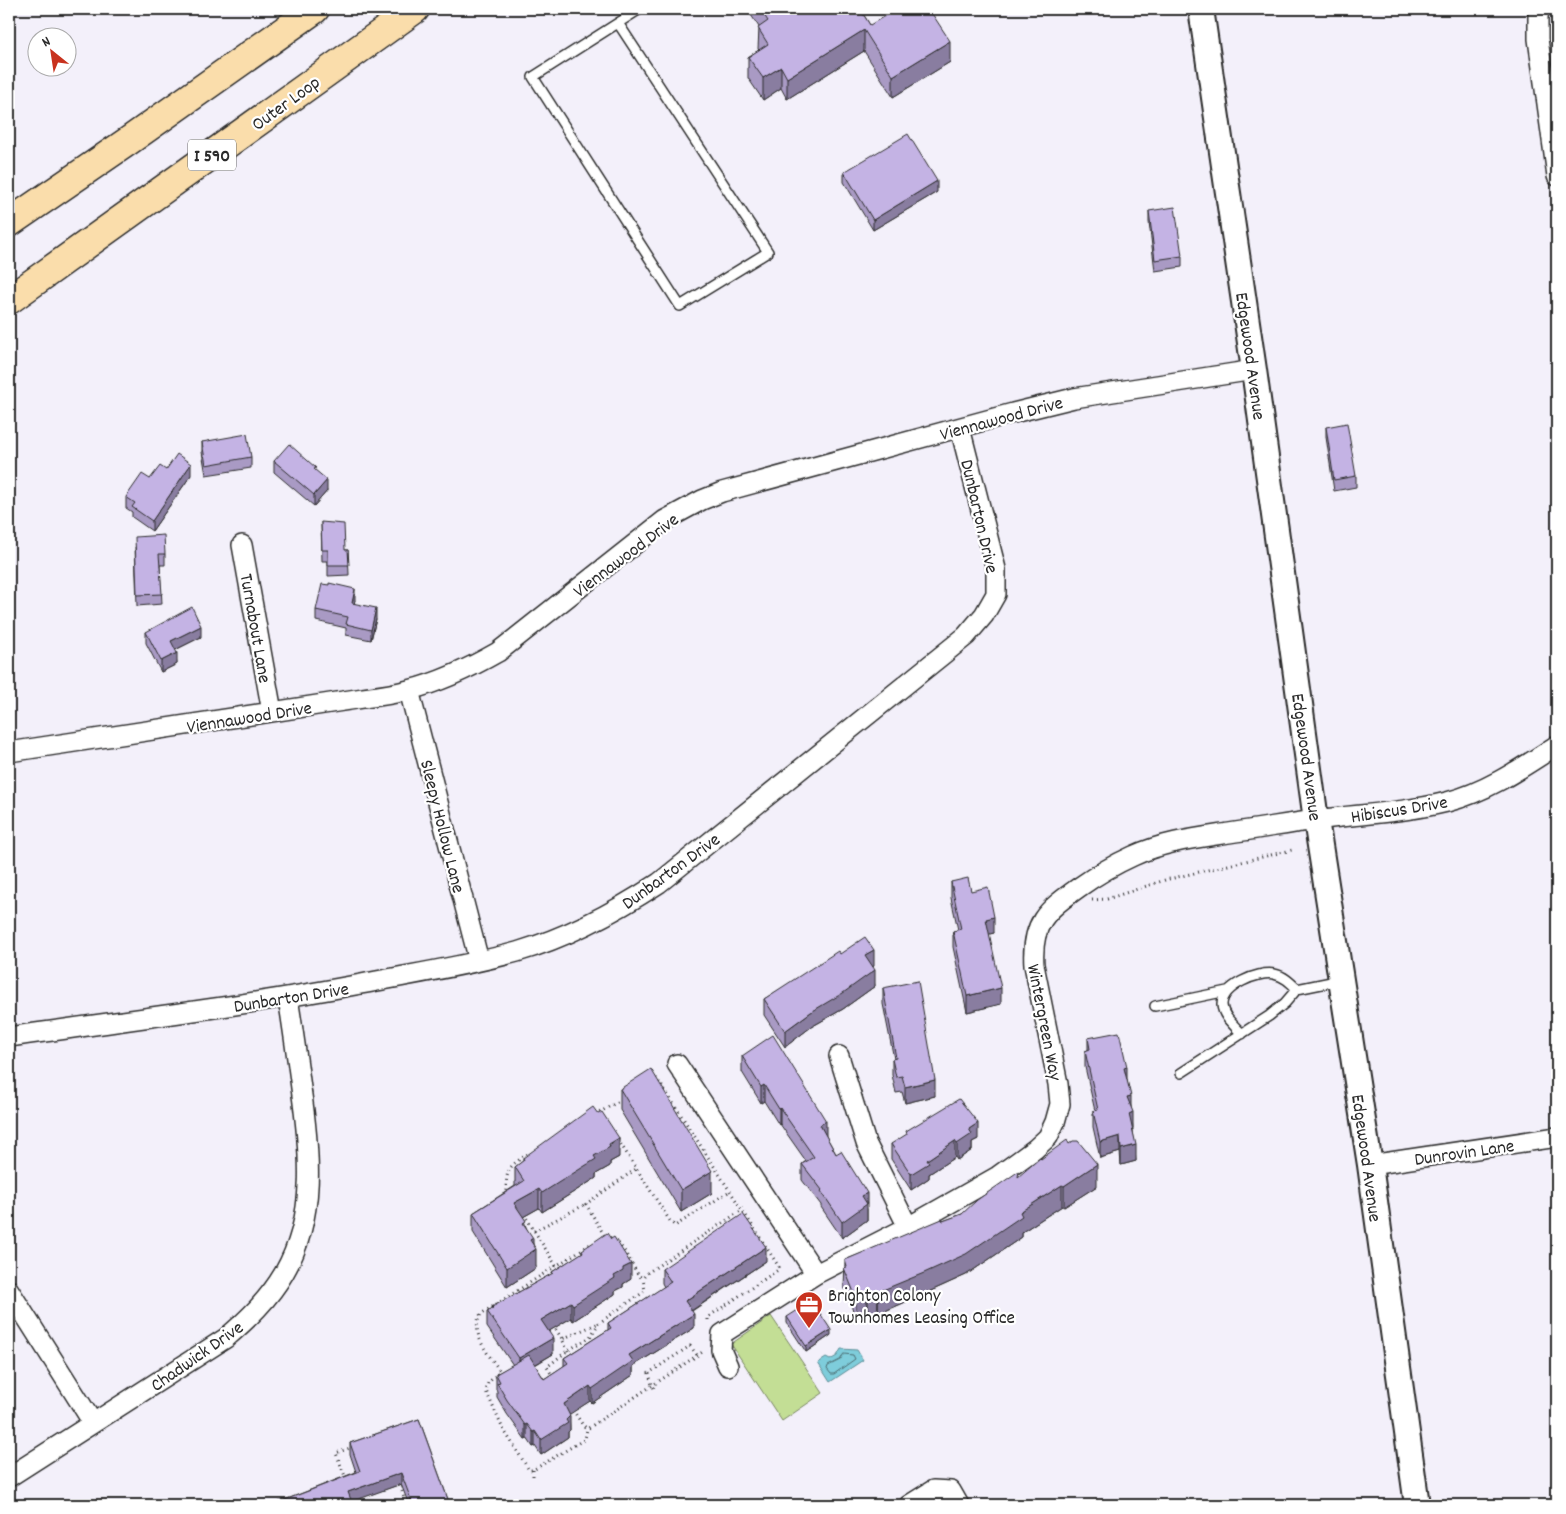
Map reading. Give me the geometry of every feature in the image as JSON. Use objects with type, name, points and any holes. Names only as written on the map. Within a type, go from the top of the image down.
[{"type":"highway","points":[[9,223],[315,9]]},
{"type":"highway","name":"Outer Loop","points":[[9,300],[415,9]]},
{"type":"street","name":"Edgewood Avenue","points":[[1201,9],[1254,370],[1316,820],[1370,1165],[1418,1505]]},
{"type":"street","points":[[1540,9],[1538,16],[1538,39],[1557,176]]},
{"type":"street","name":"Viennawood Drive","points":[[9,752],[409,690],[444,679],[474,666],[498,652],[665,520],[702,500],[722,492],[1074,398],[1254,370]]},
{"type":"street","name":"Dunbarton Drive","points":[[9,1037],[288,998],[480,961],[544,942],[587,925],[622,907],[659,883],[966,636],[984,615],[996,594],[996,569],[960,428]]},
{"type":"street","name":"Turnabout Lane","points":[[242,545],[272,712]]},
{"type":"street","name":"Sleepy Hollow Lane","points":[[409,690],[480,961]]},
{"type":"street","name":"Hibiscus Drive","points":[[1316,820],[1405,811],[1449,802],[1488,787],[1557,745]]},
{"type":"street","name":"Wintergreen Way","points":[[728,1366],[721,1350],[722,1334],[816,1274],[908,1227],[998,1176],[1048,1137],[1056,1122],[1060,1104],[1058,1084],[1034,965],[1033,948],[1037,932],[1044,917],[1054,905],[1100,872],[1135,855],[1183,840],[1316,820]]},
{"type":"street","name":"Chadwick Drive","points":[[9,1477],[226,1338],[262,1304],[283,1274],[295,1251],[309,1189],[306,1122],[288,998]]},
{"type":"street","points":[[839,1056],[866,1143],[908,1227]]},
{"type":"street","points":[[678,1064],[816,1274]]},
{"type":"street","name":"Dunrovin Lane","points":[[1370,1165],[1557,1137]]},
{"type":"street","points":[[9,1290],[94,1423]]},
{"type":"street","points":[[909,1505],[933,1490],[951,1490],[959,1505]]},
{"type":"lane","points":[[618,23],[768,252],[680,306],[533,77],[640,9]]},
{"type":"lane","points":[[1155,1006],[1227,991],[1246,979],[1259,974],[1274,974],[1286,978],[1297,989]]},
{"type":"lane","points":[[1181,1073],[1269,1016],[1297,989],[1341,980]]},
{"type":"lane","points":[[1227,991],[1223,998],[1222,1006],[1225,1016],[1242,1034]]},
{"type":"path","points":[[1088,901],[1107,899],[1165,880],[1292,850]]},
{"type":"path","points":[[649,1083],[656,1078],[779,1267],[778,1270],[708,1317],[707,1325]]},
{"type":"path","points":[[586,1117],[626,1097]]},
{"type":"path","points":[[600,1111],[605,1119]]},
{"type":"path","points":[[614,1134],[675,1226],[730,1191]]},
{"type":"path","points":[[511,1202],[506,1198],[506,1176],[511,1165],[536,1149]]},
{"type":"path","points":[[534,1231],[586,1204],[636,1169]]},
{"type":"path","points":[[586,1204],[604,1235],[612,1237],[619,1242],[639,1276],[643,1278]]},
{"type":"path","points":[[643,1278],[742,1210]]},
{"type":"path","points":[[522,1211],[556,1266]]},
{"type":"path","points":[[596,1240],[481,1314],[478,1319],[478,1338],[500,1371],[488,1383],[486,1391],[502,1427],[529,1470],[533,1470],[585,1439],[587,1429],[653,1387],[706,1349]]},
{"type":"path","points":[[562,1339],[599,1323],[644,1291],[643,1278]]},
{"type":"path","points":[[552,1323],[568,1351]]},
{"type":"path","points":[[557,1384],[546,1367],[590,1337],[599,1323]]},
{"type":"path","points":[[653,1387],[649,1373],[690,1346],[697,1355]]},
{"type":"path","points":[[572,1408],[587,1429]]},
{"type":"path","points":[[348,1484],[336,1453],[354,1446]]},
{"type":"path","points":[[533,1470],[533,1476]]},
{"type":"path","points":[[350,1491],[356,1505]]},
{"type":"path","points":[[402,1491],[406,1505]]},
{"type":"green space","points":[[771,1316],[823,1393],[782,1421],[731,1344]]},
{"type":"water","points":[[841,1349],[857,1350],[863,1360],[830,1382],[818,1363],[826,1358],[830,1360],[837,1356]]},
{"type":"building","points":[[760,9],[860,9],[870,25],[896,9],[929,9],[950,41],[893,76],[864,30],[787,78],[781,67],[763,78],[748,57],[768,44],[758,28],[768,21]]},
{"type":"building","points":[[908,134],[937,181],[873,220],[844,172]]},
{"type":"building","points":[[1175,207],[1182,256],[1155,260],[1149,211]]},
{"type":"building","points":[[1347,423],[1356,476],[1334,480],[1326,427]]},
{"type":"building","points":[[247,434],[251,457],[206,465],[202,442]]},
{"type":"building","points":[[289,444],[327,480],[314,495],[274,461]]},
{"type":"building","points":[[177,454],[191,464],[152,521],[132,507],[135,503],[126,497],[142,474],[150,479],[160,466],[166,470]]},
{"type":"building","points":[[321,522],[344,524],[345,550],[348,550],[349,565],[328,565],[328,550],[322,550]]},
{"type":"building","points":[[164,535],[165,554],[159,554],[162,594],[137,595],[135,537]]},
{"type":"building","points":[[329,583],[355,589],[352,603],[376,608],[371,630],[346,624],[348,617],[316,610],[322,584],[329,585]]},
{"type":"building","points":[[192,607],[201,626],[171,641],[177,653],[161,661],[146,632]]},
{"type":"building","points":[[968,878],[971,891],[988,887],[994,917],[986,919],[1001,988],[967,996],[953,931],[961,929],[951,882]]},
{"type":"building","points":[[865,937],[874,950],[865,955],[875,970],[785,1031],[764,999],[838,951],[840,954]]},
{"type":"building","points":[[918,981],[935,1080],[905,1087],[902,1076],[896,1077],[892,1059],[896,1058],[883,988]]},
{"type":"building","points":[[1119,1032],[1127,1067],[1124,1068],[1131,1096],[1127,1097],[1133,1112],[1129,1114],[1136,1145],[1121,1149],[1120,1136],[1100,1142],[1093,1111],[1098,1110],[1085,1051],[1090,1049],[1088,1038]]},
{"type":"building","points":[[773,1035],[826,1121],[820,1125],[836,1154],[841,1151],[867,1193],[862,1196],[867,1204],[842,1222],[822,1190],[802,1164],[814,1157],[764,1085],[761,1087],[742,1056]]},
{"type":"building","points":[[651,1069],[712,1171],[681,1190],[620,1089]]},
{"type":"building","points":[[959,1099],[978,1123],[969,1129],[972,1134],[957,1144],[955,1141],[927,1160],[929,1163],[911,1174],[891,1144],[907,1134],[906,1131]]},
{"type":"building","points":[[593,1107],[598,1114],[602,1112],[619,1138],[609,1144],[610,1147],[594,1156],[596,1159],[542,1193],[539,1189],[514,1203],[526,1221],[523,1223],[533,1238],[530,1240],[536,1249],[507,1268],[473,1213],[524,1181],[515,1167],[524,1160],[523,1158]]},
{"type":"building","points":[[1067,1140],[1069,1144],[1073,1141],[1078,1141],[1097,1164],[1020,1212],[1022,1216],[966,1254],[878,1292],[856,1297],[844,1268],[847,1267],[845,1260],[942,1219],[943,1221],[962,1214],[977,1200],[1019,1171],[1018,1177],[1040,1158]]},
{"type":"building","points":[[743,1214],[766,1247],[685,1301],[694,1314],[629,1355],[633,1361],[592,1389],[590,1386],[564,1404],[570,1416],[566,1420],[568,1423],[541,1440],[535,1431],[533,1432],[527,1424],[525,1425],[497,1383],[500,1382],[496,1374],[529,1355],[544,1379],[568,1363],[564,1358],[611,1328],[608,1323],[671,1282],[662,1269]]},
{"type":"building","points":[[607,1233],[611,1239],[614,1237],[631,1264],[623,1268],[623,1271],[614,1276],[615,1278],[573,1305],[571,1302],[541,1320],[553,1338],[519,1358],[487,1311],[553,1273]]},
{"type":"building","name":"Brighton Colony Townhomes Leasing Office","points":[[812,1301],[831,1330],[806,1346],[787,1317]]},
{"type":"building","points":[[419,1419],[450,1505],[413,1505],[401,1473],[348,1492],[353,1505],[272,1505],[360,1471],[350,1443]]},
{"type":"place","name":"Brighton Colony Townhomes Leasing Office","points":[[809,1329]]}]
